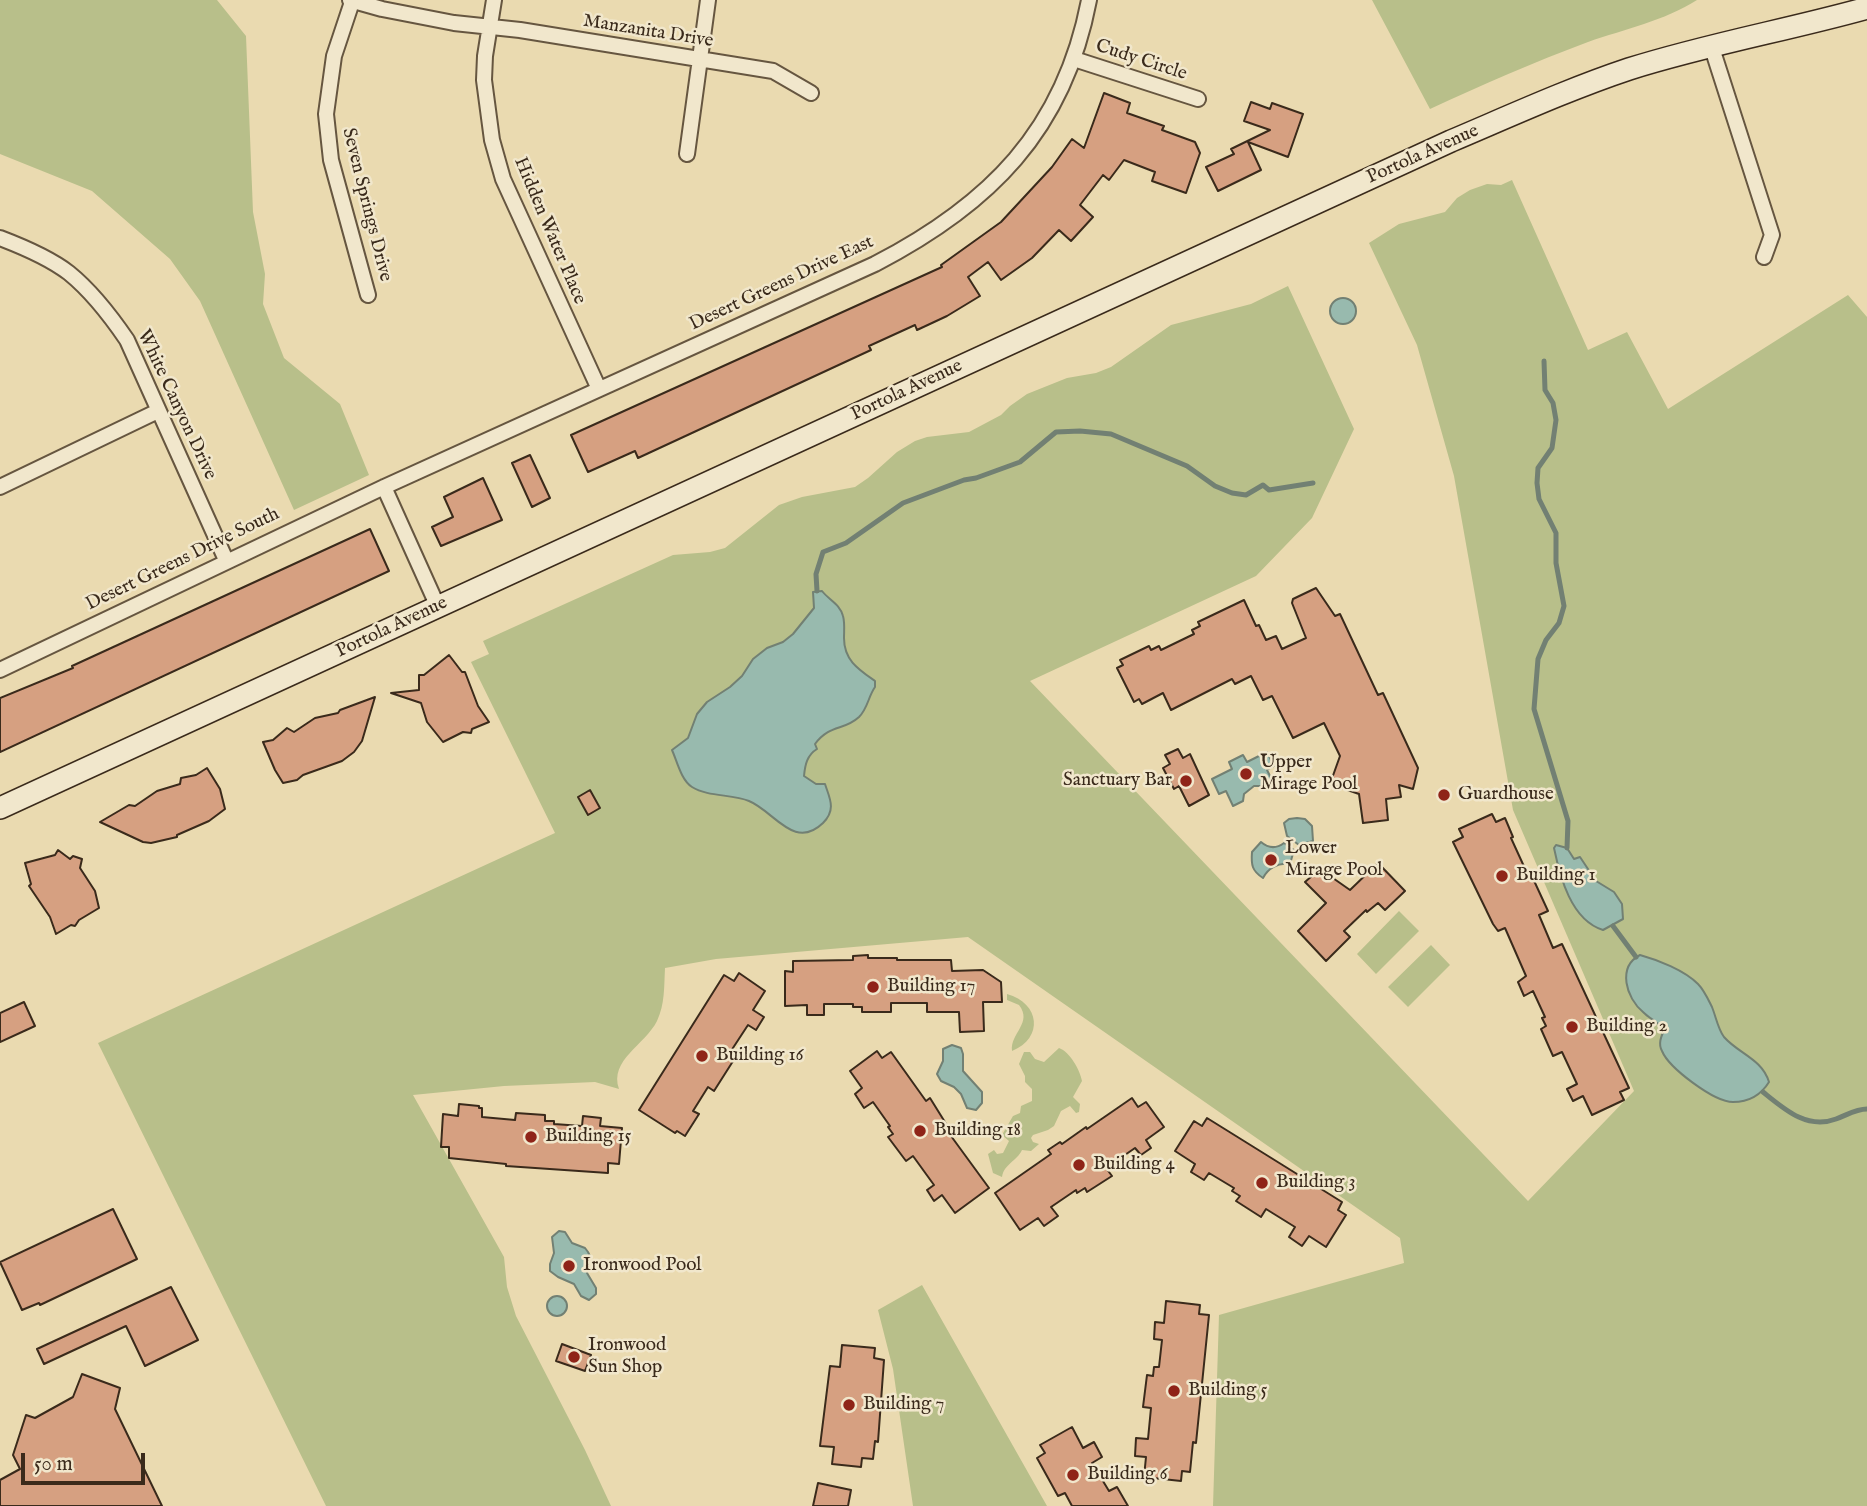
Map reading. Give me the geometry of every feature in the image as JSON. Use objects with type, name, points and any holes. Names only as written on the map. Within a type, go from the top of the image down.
[{"type":"main road","name":"Portola Avenue","points":[[0,808],[1451,141],[1627,70],[1711,45],[1867,8]]},
{"type":"main road","name":"Portola Avenue","points":[[1830,18],[1867,20]]},
{"type":"street","name":"Hidden Water Place","points":[[494,0],[484,80],[492,140],[503,179],[598,389]]},
{"type":"street","points":[[687,154],[708,0]]},
{"type":"street","name":"Desert Greens Drive East","points":[[384,487],[875,264],[919,241],[997,181],[1020,155],[1057,95],[1073,59],[1088,0]]},
{"type":"street","name":"Manzanita Drive","points":[[351,1],[421,18],[520,30],[773,71],[811,93]]},
{"type":"street","name":"Seven Springs Drive","points":[[351,1],[334,56],[326,114],[331,160],[368,295]]},
{"type":"street","points":[[1711,45],[1772,235],[1764,257]]},
{"type":"street","name":"Cudy Circle","points":[[1073,59],[1198,99]]},
{"type":"street","name":"White Canyon Drive","points":[[0,238],[69,272],[114,320],[127,340],[226,560]]},
{"type":"street","points":[[0,487],[159,411]]},
{"type":"street","points":[[384,487],[438,607]]},
{"type":"street","name":"Desert Greens Drive South","points":[[0,670],[384,487]]},
{"type":"green space","points":[[0,0],[217,0],[246,36],[253,212],[265,274],[263,304],[284,358],[340,404],[369,475],[294,510],[200,301],[170,259],[92,191],[0,154]]},
{"type":"green space","points":[[1372,0],[1697,0],[1658,19],[1588,42],[1430,109]]},
{"type":"green space","points":[[1512,180],[1588,350],[1627,332],[1668,409],[1848,295],[1867,317],[1867,1506],[1213,1506],[1219,1315],[1404,1263],[1400,1238],[968,937],[716,959],[665,968],[660,1015],[652,1030],[623,1061],[617,1079],[619,1089],[595,1082],[504,1086],[413,1095],[504,1257],[507,1287],[516,1316],[611,1506],[326,1506],[98,1043],[555,833],[471,662],[489,654],[483,641],[673,555],[725,548],[779,505],[802,497],[855,487],[897,452],[915,441],[969,432],[1001,415],[1027,394],[1067,378],[1096,373],[1111,367],[1171,325],[1251,304],[1288,286],[1354,429],[1312,518],[1256,576],[1030,681],[1528,1201],[1634,1091],[1513,810],[1454,476],[1417,345],[1369,243],[1399,224],[1445,212],[1457,198],[1470,190],[1487,184],[1501,185]]},
{"type":"green space","points":[[1399,911],[1419,931],[1376,974],[1357,954]]},
{"type":"green space","points":[[1431,945],[1450,965],[1408,1007],[1388,987]]},
{"type":"green space","points":[[1007,994],[1026,1005],[1034,1021],[1029,1038],[1012,1051],[1014,1039],[1024,1017],[1019,1005],[1007,1000]]},
{"type":"green space","points":[[1059,1048],[1071,1057],[1081,1077],[1082,1081],[1073,1097],[1080,1104],[1079,1112],[1076,1113],[1070,1106],[1061,1111],[1054,1126],[1031,1138],[1039,1144],[1031,1151],[1022,1150],[1005,1169],[1002,1177],[993,1173],[988,1154],[994,1150],[997,1154],[1003,1153],[1009,1141],[1002,1135],[1013,1116],[1020,1113],[1021,1106],[1032,1101],[1032,1089],[1025,1082],[1019,1064],[1024,1052],[1030,1052],[1035,1059],[1044,1062]]},
{"type":"green space","points":[[922,1285],[1047,1506],[913,1506],[893,1369],[878,1310]]},
{"type":"water","points":[[1343,298],[1352,302],[1356,311],[1352,320],[1343,324],[1334,320],[1330,311],[1334,302]]},
{"type":"water","points":[[822,591],[842,612],[845,646],[849,658],[875,681],[875,687],[859,717],[826,733],[815,744],[817,749],[807,761],[804,776],[816,784],[825,784],[831,808],[823,823],[813,831],[803,833],[784,826],[749,801],[692,787],[682,775],[672,750],[688,738],[697,714],[707,702],[742,676],[753,659],[793,634],[814,608],[813,592]]},
{"type":"water","name":"Upper Mirage Pool","points":[[1267,752],[1274,766],[1267,770],[1274,784],[1264,789],[1254,786],[1244,794],[1243,801],[1233,806],[1226,791],[1219,794],[1212,779],[1232,769],[1229,762],[1243,755],[1247,762]]},
{"type":"water","points":[[1297,818],[1305,819],[1312,826],[1313,841],[1299,845],[1287,836],[1284,823]]},
{"type":"water","name":"Lower Mirage Pool","points":[[1261,842],[1272,847],[1284,843],[1294,850],[1290,864],[1274,866],[1263,878],[1259,875],[1253,867],[1252,852]]},
{"type":"water","points":[[1556,845],[1567,848],[1574,859],[1580,857],[1596,881],[1614,892],[1622,904],[1623,919],[1603,930],[1583,917],[1564,884],[1554,848]]},
{"type":"water","points":[[1640,955],[1678,970],[1700,986],[1724,1037],[1756,1062],[1766,1074],[1769,1082],[1762,1091],[1744,1101],[1725,1101],[1693,1083],[1673,1066],[1661,1048],[1660,1040],[1664,1030],[1637,1006],[1626,983],[1628,967]]},
{"type":"water","points":[[952,1045],[961,1048],[963,1071],[982,1092],[982,1103],[976,1110],[967,1108],[961,1094],[941,1081],[937,1074],[943,1061],[943,1049]]},
{"type":"water","name":"Ironwood Pool","points":[[559,1231],[565,1232],[572,1243],[585,1248],[590,1256],[587,1273],[596,1288],[596,1294],[589,1300],[581,1296],[574,1284],[550,1271],[554,1253],[552,1237]]},
{"type":"water","points":[[557,1296],[564,1299],[567,1306],[564,1313],[557,1316],[550,1313],[547,1306],[550,1299]]},
{"type":"building","points":[[1104,93],[1130,103],[1127,113],[1164,126],[1162,130],[1195,142],[1200,153],[1186,193],[1152,181],[1155,172],[1124,160],[1109,180],[1103,175],[1080,205],[1093,217],[1071,241],[1059,230],[1032,258],[1001,280],[988,262],[968,277],[980,296],[947,316],[917,330],[915,325],[869,346],[871,350],[638,458],[635,451],[588,472],[571,435],[942,267],[941,265],[1001,222],[1052,167],[1072,139],[1084,148]]},
{"type":"building","points":[[1251,102],[1270,109],[1272,103],[1303,114],[1288,157],[1248,142],[1261,170],[1218,191],[1206,167],[1234,154],[1231,149],[1270,130],[1244,121]]},
{"type":"building","points":[[530,455],[550,498],[532,507],[512,463]]},
{"type":"building","points":[[483,478],[502,520],[441,546],[432,527],[453,517],[444,497]]},
{"type":"building","points":[[370,529],[389,571],[0,752],[0,698],[73,668],[72,666]]},
{"type":"building","points":[[1316,588],[1335,616],[1340,614],[1378,695],[1383,693],[1418,768],[1413,789],[1399,785],[1401,797],[1386,799],[1388,820],[1363,823],[1359,794],[1330,784],[1340,756],[1324,723],[1293,738],[1272,696],[1263,700],[1251,676],[1235,684],[1232,679],[1171,710],[1163,693],[1142,704],[1139,699],[1134,702],[1117,668],[1123,665],[1120,660],[1149,646],[1151,650],[1159,646],[1161,650],[1194,634],[1192,630],[1200,626],[1198,622],[1244,600],[1266,640],[1276,636],[1282,649],[1306,638],[1292,603],[1293,599]]},
{"type":"building","points":[[449,655],[462,672],[465,672],[478,706],[489,722],[472,729],[471,733],[463,732],[443,742],[427,722],[421,703],[391,693],[419,690],[419,675],[424,675]]},
{"type":"building","points":[[375,697],[362,741],[354,752],[342,761],[283,783],[263,742],[273,740],[287,728],[294,732],[315,718],[338,713]]},
{"type":"building","name":"Sanctuary Bar","points":[[1178,749],[1183,758],[1190,754],[1209,795],[1189,806],[1179,786],[1174,789],[1163,768],[1170,764],[1165,755]]},
{"type":"building","points":[[207,768],[220,789],[225,809],[209,821],[177,837],[151,843],[143,842],[100,822],[129,805],[135,806],[157,791],[180,784],[181,778],[196,775]]},
{"type":"building","points":[[590,790],[600,808],[588,815],[578,797]]},
{"type":"building","points":[[1492,814],[1496,822],[1505,818],[1527,873],[1530,872],[1548,911],[1539,915],[1553,948],[1562,944],[1629,1088],[1620,1092],[1624,1100],[1592,1115],[1583,1096],[1573,1101],[1567,1089],[1577,1084],[1562,1052],[1553,1056],[1541,1029],[1546,1026],[1542,1018],[1545,1017],[1533,991],[1524,996],[1518,982],[1526,976],[1505,928],[1498,931],[1493,924],[1453,842],[1463,837],[1459,829]]},
{"type":"building","points":[[58,850],[70,859],[73,856],[82,859],[80,868],[95,891],[99,908],[79,920],[75,926],[71,925],[56,934],[50,917],[29,886],[31,884],[25,863],[55,855]]},
{"type":"building","points":[[1378,863],[1405,891],[1385,910],[1378,903],[1367,912],[1366,910],[1344,931],[1350,937],[1326,961],[1298,931],[1326,903],[1305,882],[1320,869],[1350,890]]},
{"type":"building","name":"Building 17","points":[[868,955],[868,958],[897,960],[951,960],[952,971],[983,970],[1001,982],[1002,1002],[983,1002],[984,1031],[960,1032],[959,1012],[927,1012],[927,1003],[891,1003],[891,1012],[862,1012],[862,1007],[853,1007],[853,1004],[824,1004],[824,1015],[807,1015],[807,1005],[785,1006],[785,971],[793,972],[793,961],[853,960],[853,956]]},
{"type":"building","name":"Building 16","points":[[739,973],[765,991],[753,1010],[764,1017],[756,1030],[748,1025],[729,1054],[735,1058],[714,1091],[708,1087],[693,1111],[699,1114],[685,1136],[677,1131],[675,1133],[639,1110],[724,975],[734,981]]},
{"type":"building","points":[[24,1002],[35,1026],[0,1042],[0,1013]]},
{"type":"building","name":"Building 18","points":[[877,1051],[882,1058],[891,1052],[926,1101],[930,1098],[953,1135],[951,1136],[989,1188],[955,1213],[942,1195],[934,1201],[927,1190],[934,1185],[913,1156],[906,1161],[888,1137],[893,1134],[888,1127],[890,1126],[873,1102],[864,1108],[855,1094],[862,1088],[850,1071]]},
{"type":"building","name":"Building 4","points":[[1132,1098],[1138,1107],[1146,1102],[1164,1127],[1146,1140],[1151,1148],[1141,1155],[1135,1148],[1106,1168],[1112,1176],[1087,1192],[1085,1188],[1077,1193],[1076,1190],[1051,1207],[1058,1216],[1044,1226],[1038,1218],[1020,1230],[995,1193],[1051,1154],[1048,1150],[1060,1142],[1062,1144],[1086,1127],[1087,1129]]},
{"type":"building","name":"Building 15","points":[[459,1104],[479,1106],[482,1108],[482,1117],[515,1120],[516,1113],[545,1115],[545,1121],[554,1121],[554,1124],[582,1126],[583,1116],[601,1118],[600,1126],[622,1128],[619,1164],[608,1163],[608,1173],[506,1166],[449,1158],[449,1147],[441,1147],[443,1114],[458,1116]]},
{"type":"building","name":"Building 3","points":[[1207,1118],[1342,1202],[1338,1210],[1346,1215],[1326,1247],[1309,1236],[1302,1246],[1289,1237],[1295,1227],[1266,1209],[1261,1217],[1236,1201],[1240,1196],[1232,1191],[1234,1188],[1209,1173],[1204,1180],[1191,1172],[1195,1164],[1175,1151],[1194,1121],[1202,1126]]},
{"type":"building","points":[[113,1209],[137,1259],[40,1305],[39,1303],[22,1310],[0,1262]]},
{"type":"building","points":[[171,1287],[198,1340],[145,1366],[126,1326],[44,1364],[37,1349]]},
{"type":"building","name":"Building 5","points":[[1166,1301],[1200,1305],[1199,1314],[1209,1315],[1196,1443],[1193,1442],[1190,1472],[1182,1471],[1181,1481],[1144,1477],[1146,1457],[1135,1456],[1136,1438],[1148,1439],[1151,1408],[1143,1407],[1147,1375],[1153,1376],[1154,1367],[1159,1367],[1162,1340],[1154,1339],[1155,1322],[1164,1323]]},
{"type":"building","points":[[562,1344],[591,1355],[585,1371],[556,1361]]},
{"type":"building","name":"Building 7","points":[[842,1345],[875,1348],[874,1358],[884,1360],[878,1442],[875,1441],[873,1459],[862,1458],[861,1467],[832,1464],[834,1447],[820,1446],[830,1366],[840,1367]]},
{"type":"building","points":[[82,1374],[120,1388],[115,1409],[162,1506],[0,1506],[0,1480],[20,1469],[13,1455],[26,1415],[35,1418],[73,1397]]},
{"type":"building","name":"Building 6","points":[[1072,1427],[1083,1448],[1094,1442],[1102,1457],[1092,1463],[1109,1491],[1117,1487],[1128,1506],[1072,1506],[1065,1493],[1058,1496],[1037,1458],[1045,1453],[1040,1445]]},
{"type":"building","points":[[818,1483],[851,1490],[848,1506],[813,1506]]},
{"type":"waterway","points":[[1544,361],[1545,390],[1553,403],[1556,420],[1552,448],[1538,468],[1537,483],[1539,499],[1556,533],[1556,563],[1564,606],[1559,623],[1546,640],[1538,659],[1534,709],[1568,821],[1567,848]]},
{"type":"waterway","points":[[817,591],[816,574],[823,552],[846,543],[903,503],[1020,462],[1056,432],[1111,434],[1187,466],[1215,486],[1232,493],[1246,495],[1263,485],[1269,490],[1313,483]]},
{"type":"waterway","points":[[1613,926],[1636,957]]},
{"type":"waterway","points":[[1763,1092],[1797,1116],[1815,1122],[1825,1122],[1867,1109]]},
{"type":"place","name":"Upper Mirage Pool","points":[[1246,774]]},
{"type":"place","name":"Sanctuary Bar","points":[[1186,781]]},
{"type":"place","name":"Guardhouse","points":[[1444,795]]},
{"type":"place","name":"Lower Mirage Pool","points":[[1271,860]]},
{"type":"place","name":"Building 1","points":[[1502,876]]},
{"type":"place","name":"Building 17","points":[[873,987]]},
{"type":"place","name":"Building 2","points":[[1572,1027]]},
{"type":"place","name":"Building 16","points":[[702,1056]]},
{"type":"place","name":"Building 18","points":[[920,1131]]},
{"type":"place","name":"Building 15","points":[[531,1137]]},
{"type":"place","name":"Building 4","points":[[1079,1165]]},
{"type":"place","name":"Building 3","points":[[1262,1183]]},
{"type":"place","name":"Ironwood Pool","points":[[569,1266]]},
{"type":"place","name":"Ironwood Sun Shop","points":[[574,1357]]},
{"type":"place","name":"Building 5","points":[[1174,1391]]},
{"type":"place","name":"Building 7","points":[[849,1405]]},
{"type":"place","name":"Building 6","points":[[1073,1475]]}]
